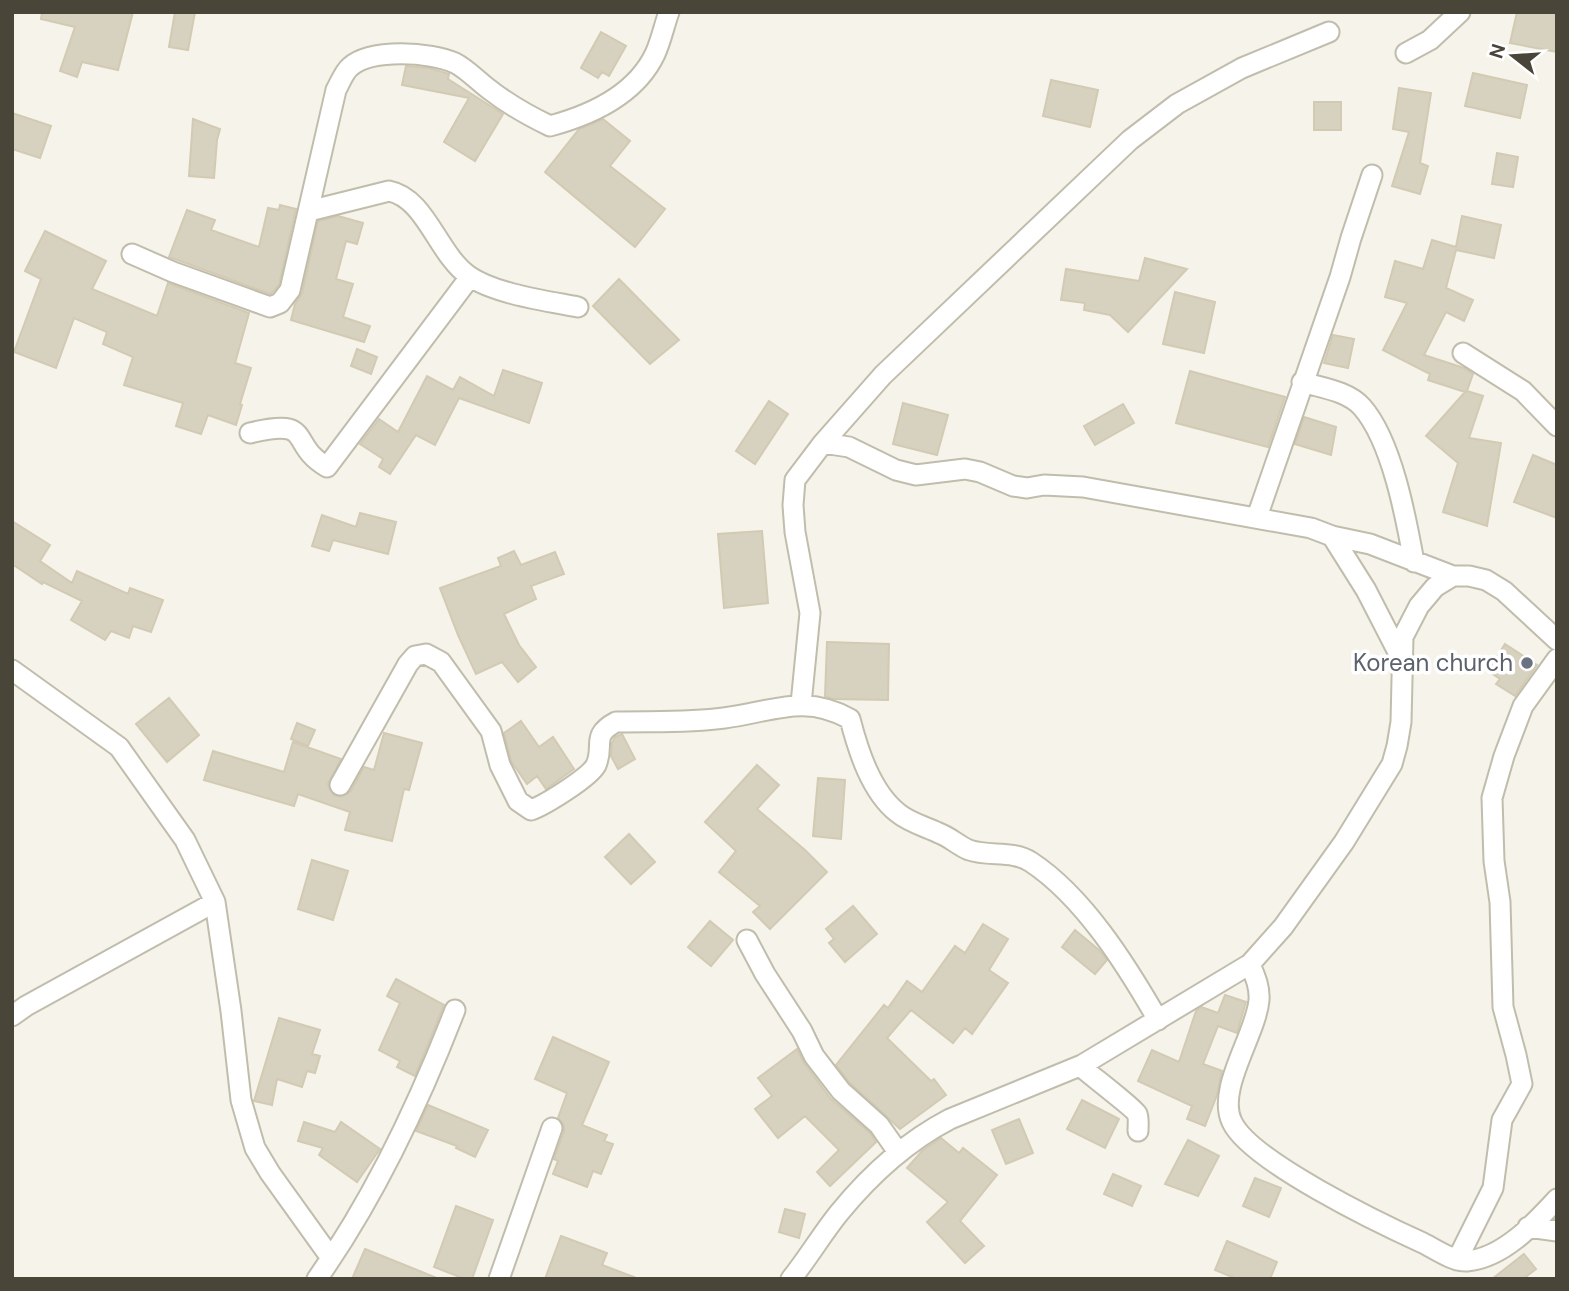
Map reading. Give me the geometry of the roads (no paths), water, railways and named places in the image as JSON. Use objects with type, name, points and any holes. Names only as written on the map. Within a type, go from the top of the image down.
[{"type":"street","points":[[132,254],[173,272],[270,307],[280,303],[290,290],[336,90],[349,67],[369,58],[395,53],[423,55],[456,63],[493,92],[550,126],[605,105],[634,84],[655,55],[668,12]]},
{"type":"street","points":[[1406,53],[1430,40],[1460,12]]},
{"type":"street","points":[[800,704],[810,612],[795,532],[794,493],[796,480],[822,443],[883,375],[1130,140],[1177,104],[1242,68],[1329,32]]},
{"type":"street","points":[[1257,517],[1372,175]]},
{"type":"street","points":[[309,211],[389,191],[399,193],[410,200],[453,262],[470,277],[508,292],[578,307]]},
{"type":"street","points":[[250,433],[286,426],[296,431],[318,462],[327,467],[470,277]]},
{"type":"street","points":[[1463,353],[1523,391],[1557,426]]},
{"type":"street","points":[[1302,382],[1344,395],[1362,407],[1387,454],[1404,504],[1414,562]]},
{"type":"street","points":[[822,443],[849,447],[895,470],[916,475],[965,469],[980,472],[1013,486],[1083,487],[1311,528],[1332,536],[1370,544],[1453,576],[1486,579],[1504,591],[1557,640]]},
{"type":"street","points":[[1332,536],[1366,590],[1401,658]]},
{"type":"street","points":[[791,1279],[845,1207],[898,1152],[929,1130],[1080,1066],[1250,964],[1283,927],[1344,842],[1392,764],[1401,722],[1403,637],[1419,606],[1436,587],[1453,576]]},
{"type":"street","points":[[340,785],[408,664],[415,656],[426,654],[441,662],[491,731],[500,765],[518,801],[531,810],[547,804],[595,767],[598,739],[605,728],[616,722],[723,718],[800,704],[835,710],[850,719],[862,763],[886,801],[897,813],[969,850],[1014,855],[1030,861],[1057,884],[1087,916],[1129,970],[1158,1020]]},
{"type":"street","points":[[1465,1267],[1493,1188],[1502,1120],[1522,1084],[1503,1007],[1500,902],[1494,861],[1492,798],[1523,706],[1557,659]]},
{"type":"street","points":[[12,670],[118,747],[185,840],[215,902],[241,1100],[255,1148],[331,1258]]},
{"type":"street","points":[[12,1016],[215,902]]},
{"type":"street","points":[[747,940],[765,974],[802,1031],[814,1056],[841,1091],[879,1125],[898,1152]]},
{"type":"street","points":[[1250,964],[1258,985],[1259,1001],[1230,1087],[1228,1113],[1232,1124],[1255,1147],[1318,1190],[1465,1267]]},
{"type":"street","points":[[317,1279],[373,1188],[429,1077],[455,1010]]},
{"type":"street","points":[[1080,1066],[1130,1106],[1137,1114],[1138,1131]]},
{"type":"street","points":[[499,1279],[552,1128]]},
{"type":"street","points":[[1465,1267],[1498,1252],[1557,1199]]},
{"type":"street","points":[[1528,1227],[1557,1231]]},
{"type":"place","name":"Korean church","points":[[1527,663]]}]
